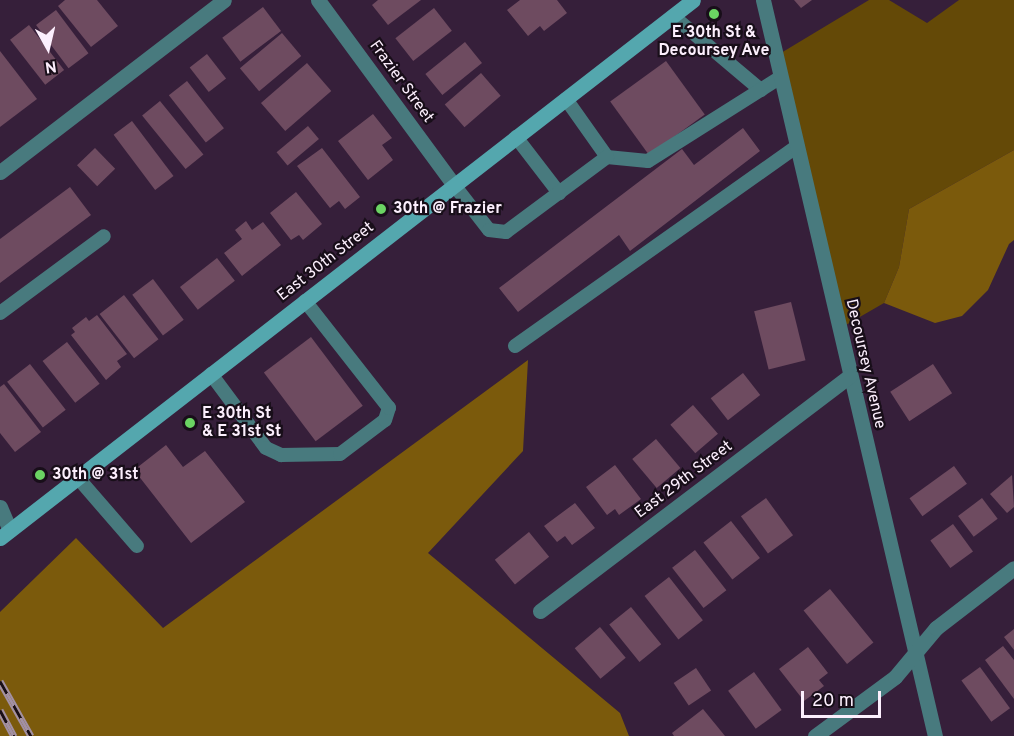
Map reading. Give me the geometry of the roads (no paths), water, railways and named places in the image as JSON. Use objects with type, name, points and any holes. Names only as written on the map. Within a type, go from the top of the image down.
[{"type":"main road","name":"East 30th Street","points":[[5,534],[693,0]]},
{"type":"street","points":[[0,172],[224,0]]},
{"type":"street","name":"Frazier Street","points":[[318,0],[454,185]]},
{"type":"street","name":"Decoursey Avenue","points":[[763,0],[935,736]]},
{"type":"street","name":"East 29th Street","points":[[540,611],[850,376]]},
{"type":"street","points":[[0,507],[5,534]]},
{"type":"street","points":[[815,736],[895,677],[914,650],[936,628],[1014,568]]},
{"type":"lane","points":[[673,16],[761,90]]},
{"type":"lane","points":[[454,185],[489,230],[497,233],[506,232],[607,158],[655,158],[781,77]]},
{"type":"lane","points":[[566,99],[607,158]]},
{"type":"lane","points":[[516,137],[559,193]]},
{"type":"lane","points":[[515,346],[796,146]]},
{"type":"lane","points":[[0,313],[104,236]]},
{"type":"lane","points":[[211,374],[273,453],[340,454],[385,420],[389,408],[305,301]]},
{"type":"lane","points":[[78,478],[137,546]]},
{"type":"railway","points":[[0,681],[31,736]]},
{"type":"railway","points":[[0,710],[14,736]]},
{"type":"place","name":"E 30th St & Decoursey Ave","points":[[714,14]]},
{"type":"place","name":"30th @ Frazier","points":[[381,209]]},
{"type":"place","name":"E 30th St & E 31st St","points":[[190,423]]},
{"type":"place","name":"30th @ 31st","points":[[40,475]]}]
